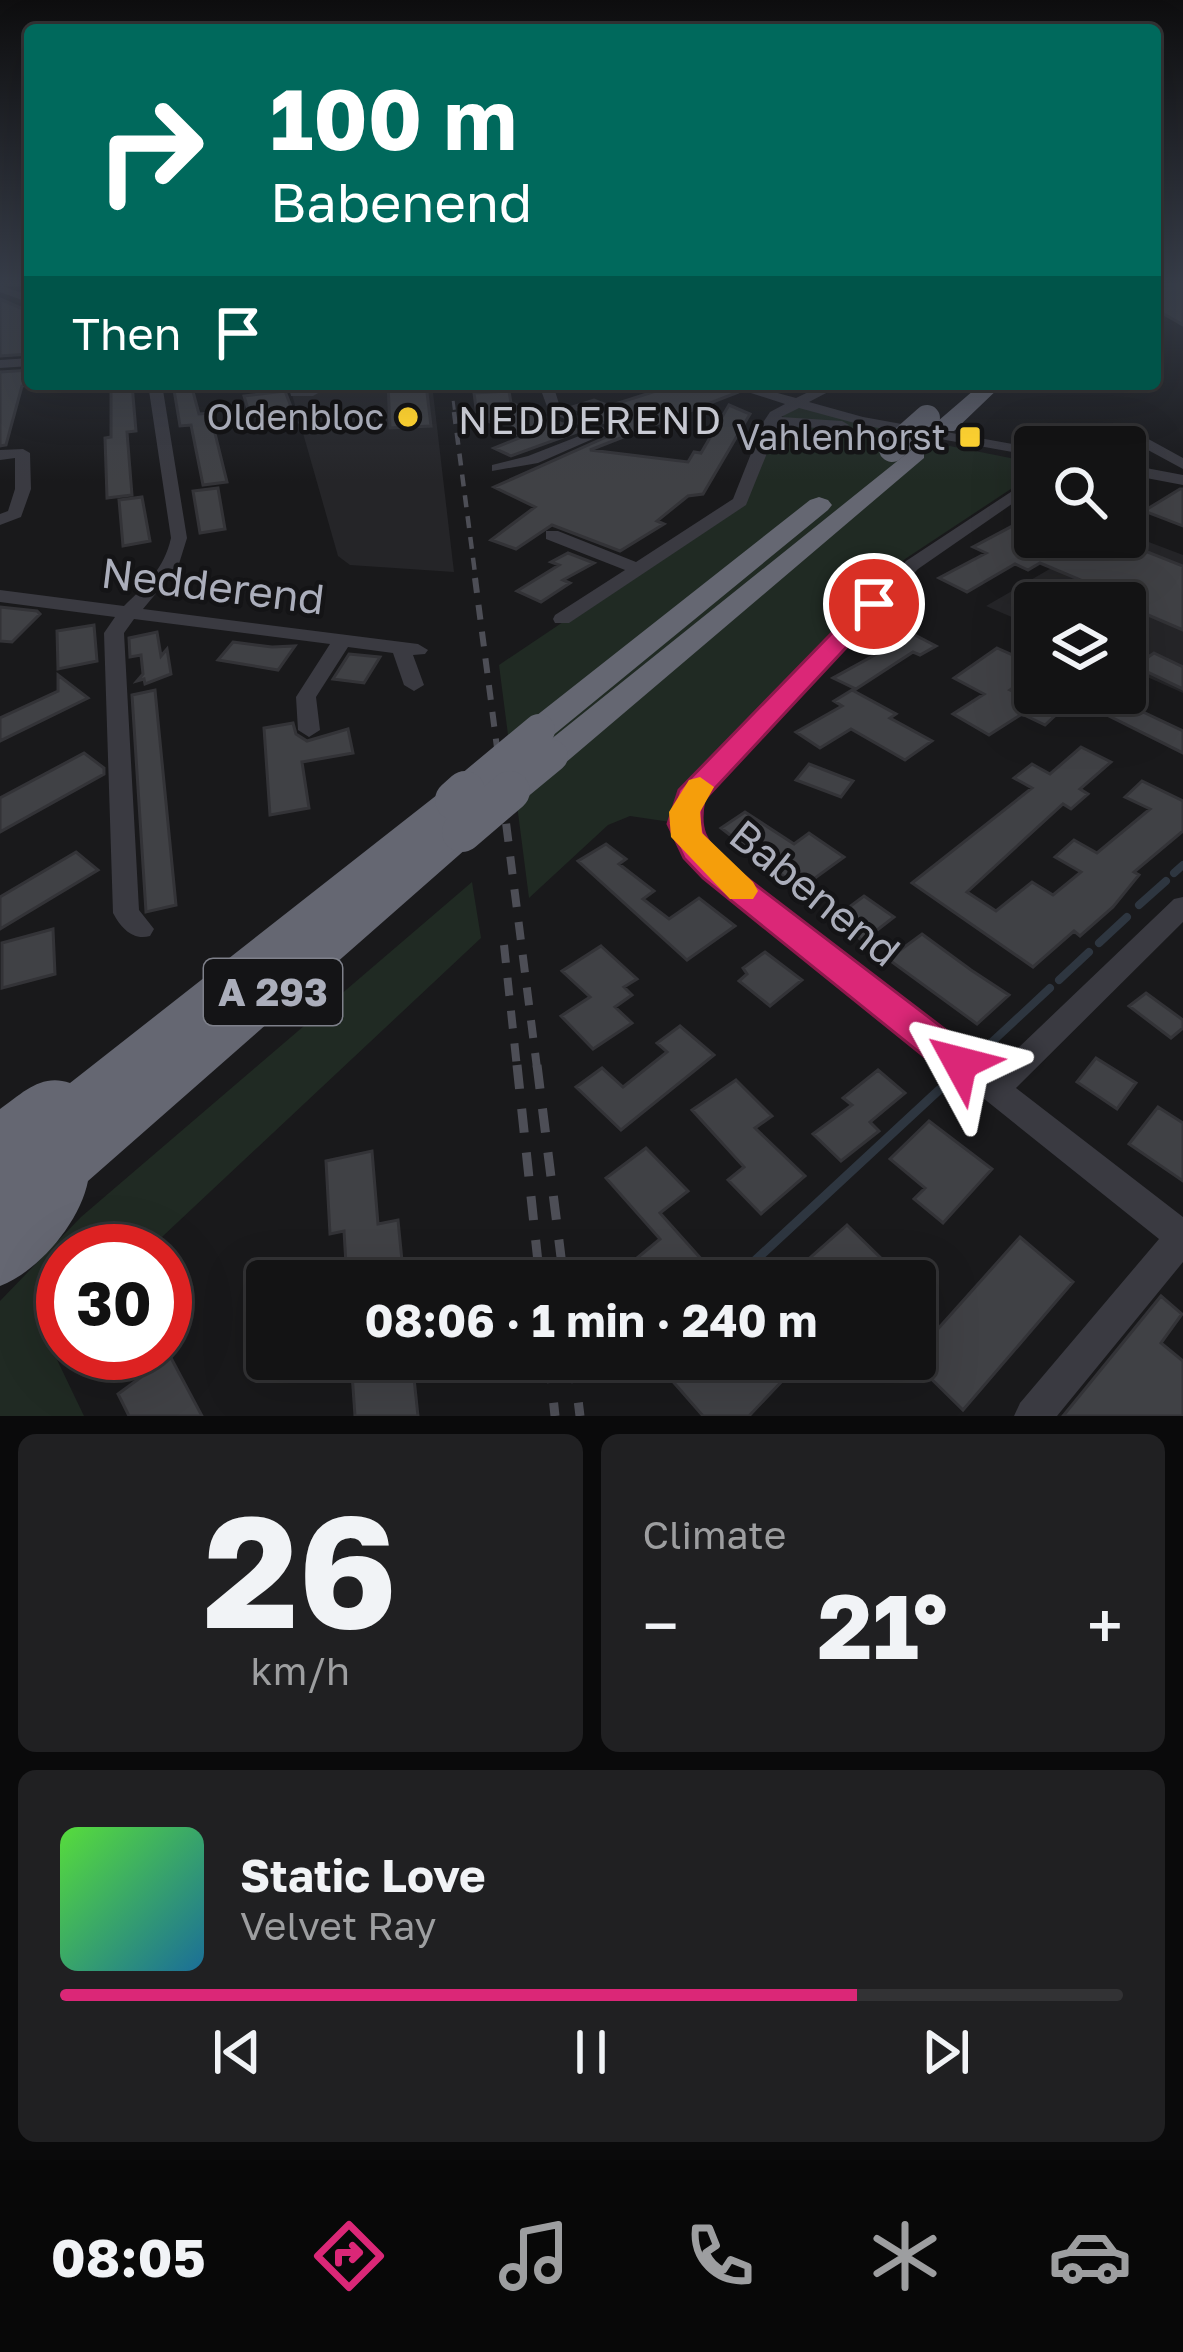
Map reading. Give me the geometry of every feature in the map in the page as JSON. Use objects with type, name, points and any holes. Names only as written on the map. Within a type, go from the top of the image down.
[{"type":"highway","name":"A 293","points":[[937,422],[963,390]]},
{"type":"highway","name":"A 293","points":[[0,1225],[458,816],[937,422],[984,390]]},
{"type":"highway","name":"A 293","points":[[0,1168],[140,1054],[458,816]]},
{"type":"highway","points":[[0,1136],[68,1087],[140,1054]]},
{"type":"highway","points":[[0,1259],[38,1224],[84,1153]]},
{"type":"street","points":[[141,929],[127,913],[114,633],[157,589],[176,560],[179,538],[156,390]]},
{"type":"street","points":[[296,390],[313,392]]},
{"type":"street","points":[[496,468],[532,460],[604,431],[554,409],[547,390]]},
{"type":"street","points":[[749,390],[862,422],[1014,448]]},
{"type":"street","points":[[562,619],[740,502],[771,421],[790,403],[820,390]]},
{"type":"street","points":[[771,421],[820,426],[862,422]]},
{"type":"street","points":[[1146,444],[1183,464],[1174,478]]},
{"type":"street","points":[[0,455],[23,453],[23,489],[15,514],[0,520]]},
{"type":"street","name":"Babenend","points":[[1014,494],[946,538],[902,575],[690,797],[684,812],[686,837],[715,870],[1182,1237]]},
{"type":"street","points":[[552,535],[638,569]]},
{"type":"street","name":"Nedderend","points":[[0,596],[410,649],[414,686]]},
{"type":"street","points":[[309,730],[306,697],[344,639]]},
{"type":"street","points":[[995,1090],[1183,906]]},
{"type":"street","points":[[1034,1416],[1182,1237]]},
{"type":"shaded area","points":[[291,390],[433,390],[454,572],[350,565],[338,556]]},
{"type":"shaded area","points":[[790,403],[902,429],[894,435],[1014,459],[1014,487],[905,559],[760,708],[690,797],[684,824],[630,816],[608,825],[529,898],[499,665],[740,503]]},
{"type":"shaded area","points":[[1146,541],[1183,555],[1183,693],[1146,676],[1146,582],[1027,582],[1069,558],[1146,558]]},
{"type":"shaded area","points":[[1014,590],[1014,618],[986,606]]},
{"type":"shaded area","points":[[472,882],[481,938],[176,1224],[74,1224]]},
{"type":"shaded area","points":[[36,1264],[36,1380],[67,1380],[84,1416],[0,1416],[0,1301]]},
{"type":"building","points":[[0,349],[24,349],[24,354],[0,356]]},
{"type":"building","points":[[24,370],[24,386],[6,445],[0,446],[0,372]]},
{"type":"building","points":[[111,390],[133,390],[136,431],[127,432],[132,495],[107,498],[105,438],[111,437]]},
{"type":"building","points":[[174,390],[193,390],[199,414],[210,413],[227,482],[203,485],[191,425],[180,426]]},
{"type":"building","points":[[388,390],[427,390],[431,426],[390,428]]},
{"type":"building","points":[[659,390],[736,393],[590,450],[688,462],[694,452],[701,453],[729,405],[750,414],[703,494],[688,496],[657,521],[664,524],[620,551],[552,525],[516,549],[491,540],[535,507],[494,487],[615,433],[613,427],[572,407],[594,400],[609,406]]},
{"type":"building","points":[[285,391],[297,422],[260,427],[256,415],[250,416],[244,396]]},
{"type":"building","points":[[509,391],[511,403],[580,431],[511,456],[494,448],[522,437],[477,416],[474,393]]},
{"type":"building","points":[[218,488],[225,529],[200,533],[193,491]]},
{"type":"building","points":[[1180,489],[1183,526],[1146,512],[1146,510]]},
{"type":"building","points":[[142,497],[150,541],[123,546],[119,500]]},
{"type":"building","points":[[1014,525],[1014,558],[1146,558],[1146,551],[1183,566],[1183,630],[1146,614],[1146,582],[1085,582],[1040,563],[1028,570],[1015,564],[967,592],[939,578],[986,553],[973,547]]},
{"type":"building","points":[[568,553],[594,563],[563,580],[570,583],[541,602],[517,591],[559,565],[551,562]]},
{"type":"building","points":[[0,607],[40,614],[12,642],[0,641]]},
{"type":"building","points":[[94,625],[97,661],[58,669],[57,631]]},
{"type":"building","points":[[157,632],[161,656],[167,649],[171,674],[145,684],[144,679],[137,681],[143,674],[141,655],[130,657],[129,638]]},
{"type":"building","points":[[913,634],[936,646],[920,655],[913,652],[856,689],[833,678]]},
{"type":"building","points":[[233,642],[295,646],[278,670],[218,660]]},
{"type":"building","points":[[997,648],[1014,656],[1014,687],[1010,690],[1014,692],[1014,714],[1022,714],[989,735],[953,714],[984,694],[954,678]]},
{"type":"building","points":[[1154,653],[1183,667],[1183,689],[1146,671],[1146,658]]},
{"type":"building","points":[[349,654],[380,657],[364,683],[333,679]]},
{"type":"building","points":[[58,675],[88,698],[0,741],[0,718],[58,691]]},
{"type":"building","points":[[155,690],[176,905],[146,912],[132,695]]},
{"type":"building","points":[[852,690],[932,741],[905,760],[851,729],[820,748],[796,732],[842,706],[834,701]]},
{"type":"building","points":[[1146,713],[1183,731],[1183,753],[1105,714]]},
{"type":"building","points":[[1022,714],[1057,714],[1045,725]]},
{"type":"building","points":[[293,723],[296,734],[307,741],[348,729],[353,753],[302,762],[309,808],[270,815],[264,728]]},
{"type":"building","points":[[1081,747],[1111,762],[1080,789],[1088,794],[1071,809],[1063,804],[967,892],[996,911],[1032,882],[1053,895],[1081,872],[1055,857],[1074,840],[1097,853],[1150,809],[1125,797],[1142,781],[1183,801],[1183,831],[1134,872],[1139,875],[1113,907],[1080,936],[1074,931],[1033,967],[912,883],[1032,788],[1014,778],[1032,764],[1050,774]]},
{"type":"building","points":[[84,753],[104,768],[104,774],[0,832],[0,798]]},
{"type":"building","points":[[809,764],[853,781],[841,797],[796,780]]},
{"type":"building","points":[[745,812],[794,844],[809,833],[844,857],[800,889],[721,828]]},
{"type":"building","points":[[606,844],[626,859],[619,864],[654,891],[643,899],[669,919],[699,898],[735,926],[687,960],[578,861]]},
{"type":"building","points":[[76,852],[98,870],[0,929],[0,897]]},
{"type":"building","points":[[864,896],[894,917],[863,941],[833,919]]},
{"type":"building","points":[[53,929],[55,974],[2,988],[2,943]]},
{"type":"building","points":[[922,934],[1009,995],[977,1024],[888,959]]},
{"type":"building","points":[[601,946],[637,979],[624,987],[632,995],[615,1007],[632,1023],[593,1049],[561,1016],[590,997],[562,971]]},
{"type":"building","points":[[765,952],[802,980],[770,1006],[739,981],[747,974],[743,968]]},
{"type":"building","points":[[1146,993],[1183,1020],[1183,1028],[1171,1038],[1129,1006]]},
{"type":"building","points":[[680,1026],[714,1055],[621,1130],[576,1087],[602,1068],[623,1087],[667,1052],[657,1043]]},
{"type":"building","points":[[1096,1058],[1136,1083],[1117,1109],[1077,1082]]},
{"type":"building","points":[[878,1070],[905,1093],[870,1122],[879,1131],[841,1161],[813,1134],[852,1105],[843,1098]]},
{"type":"building","points":[[736,1080],[772,1116],[755,1128],[805,1176],[761,1214],[728,1180],[744,1167],[692,1110]]},
{"type":"building","points":[[1158,1107],[1183,1123],[1183,1181],[1129,1144]]},
{"type":"building","points":[[929,1121],[992,1169],[943,1223],[914,1199],[925,1188],[890,1159]]},
{"type":"building","points":[[646,1148],[688,1191],[660,1213],[702,1260],[635,1260],[660,1239],[606,1178]]},
{"type":"building","points":[[372,1151],[378,1224],[398,1220],[402,1260],[346,1260],[344,1231],[330,1234],[326,1161]]},
{"type":"building","points":[[847,1225],[883,1260],[807,1260]]},
{"type":"building","points":[[1020,1237],[1073,1282],[963,1410],[932,1380],[936,1331]]},
{"type":"building","points":[[1161,1296],[1182,1314],[1161,1343],[1183,1361],[1183,1416],[1063,1416]]},
{"type":"building","points":[[137,1380],[183,1380],[202,1416],[129,1416],[118,1394]]},
{"type":"building","points":[[352,1380],[414,1380],[418,1416],[355,1416]]},
{"type":"building","points":[[672,1380],[783,1380],[749,1416],[703,1416]]},
{"type":"waterway","points":[[1174,873],[1183,865]]},
{"type":"waterway","points":[[1139,905],[1166,881]]},
{"type":"waterway","points":[[1099,943],[1127,917]]},
{"type":"waterway","points":[[1059,980],[1089,952]]},
{"type":"waterway","points":[[979,1054],[1050,988]]},
{"type":"waterway","points":[[756,1260],[939,1090]]},
{"type":"railway","points":[[452,390],[455,415]]},
{"type":"railway","points":[[454,412],[476,581]]},
{"type":"railway","points":[[475,578],[503,794]]},
{"type":"railway","points":[[502,791],[537,1068]]},
{"type":"railway","points":[[504,945],[517,1068]]},
{"type":"railway","points":[[517,1065],[538,1260]]},
{"type":"railway","points":[[537,1065],[561,1260]]},
{"type":"railway","points":[[551,1380],[555,1416]]},
{"type":"railway","points":[[576,1380],[580,1416]]},
{"type":"slow traffic","points":[[700,787],[684,812],[686,837],[741,891]]},
{"type":"place","name":"Oldenbloc","points":[[408,417]]},
{"type":"place","name":"Vahlenhorst","points":[[970,437]]},
{"type":"district","name":"NEDDEREND","points":[[591,420]]},
{"type":"route","points":[[874,604],[690,797],[684,812],[686,837],[715,870],[960,1063]]}]
